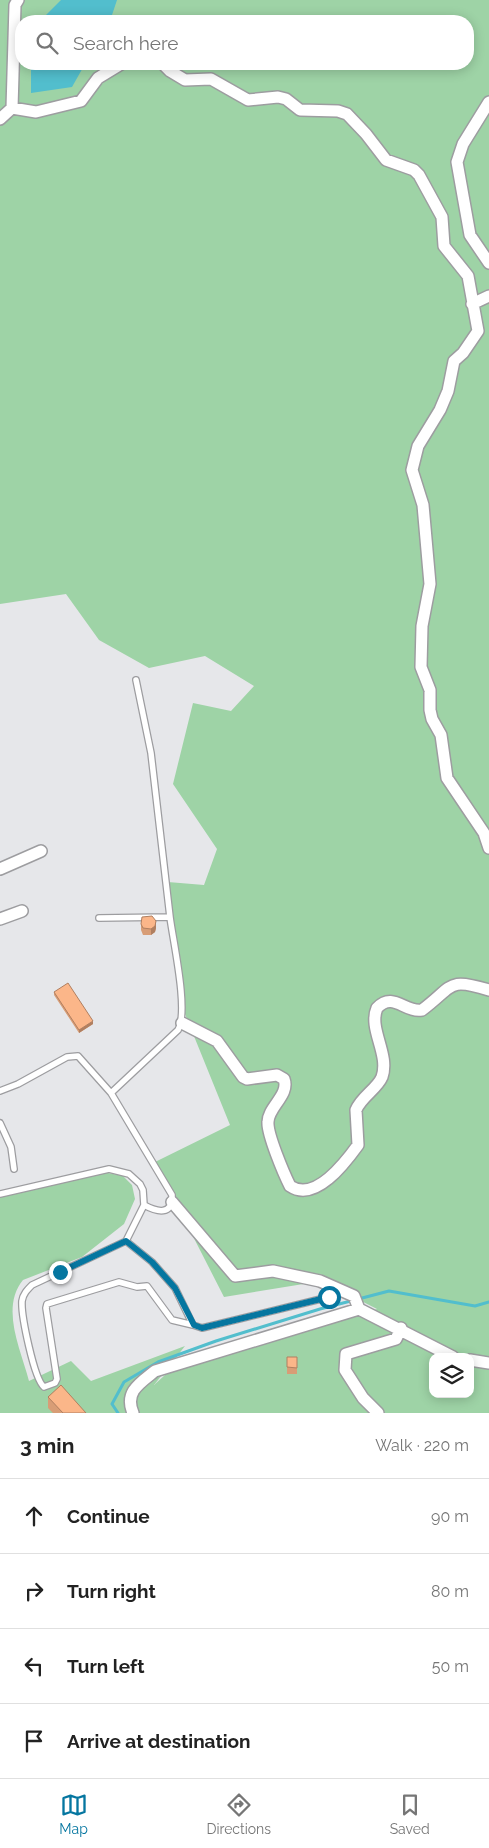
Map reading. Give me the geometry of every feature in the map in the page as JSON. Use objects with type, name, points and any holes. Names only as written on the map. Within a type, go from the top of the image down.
[{"type":"street","points":[[0,119],[12,108],[15,5],[18,0]]},
{"type":"street","points":[[12,108],[36,112],[81,101],[98,78],[111,70]]},
{"type":"street","points":[[169,70],[185,80],[211,79],[248,100],[278,97],[286,99],[300,110],[338,111],[347,114],[366,134],[386,160],[414,170],[419,175],[442,218],[444,246],[468,276],[478,332],[464,353],[454,361],[448,391],[440,410],[418,446],[412,470],[423,505],[430,584],[422,626],[421,667],[430,690],[432,719],[441,735],[449,782],[484,833],[489,848]]},
{"type":"street","points":[[489,102],[463,144],[457,158],[470,235],[489,264]]},
{"type":"street","points":[[472,304],[489,296]]},
{"type":"street","points":[[0,869],[41,851]]},
{"type":"street","points":[[0,920],[22,911]]},
{"type":"street","points":[[182,1023],[217,1041],[243,1077],[247,1079],[277,1075],[284,1079],[285,1088],[269,1117],[269,1129],[290,1186],[293,1188],[312,1189],[322,1185],[358,1145],[356,1110],[382,1076],[382,1052],[375,1018],[378,1008],[387,1001],[394,1001],[422,1010],[447,988],[456,983],[489,990]]},
{"type":"street","points":[[172,1202],[235,1276],[273,1271],[320,1281],[354,1296],[360,1309],[401,1328],[446,1353]]},
{"type":"street","points":[[133,1413],[130,1405],[132,1391],[155,1371],[360,1309]]},
{"type":"street","points":[[378,1413],[363,1398],[344,1370],[346,1354],[396,1338],[401,1328]]},
{"type":"street","points":[[474,1361],[489,1363]]},
{"type":"lane","points":[[111,1093],[169,1040],[182,1023],[181,990],[170,916],[151,753],[136,680]]},
{"type":"lane","points":[[99,918],[170,916]]},
{"type":"lane","points":[[0,1091],[18,1084],[74,1055],[111,1093],[172,1195],[172,1202],[168,1209],[160,1212],[144,1205]]},
{"type":"lane","points":[[0,1123],[11,1147],[14,1169]]},
{"type":"lane","points":[[0,1194],[100,1171],[119,1170],[129,1174],[140,1184],[144,1205],[126,1241],[32,1285],[24,1294],[22,1306],[34,1365],[41,1384],[47,1386],[55,1383],[57,1379],[46,1308],[49,1303],[122,1282],[139,1288],[147,1286],[172,1320],[202,1328],[329,1297],[340,1290]]},
{"type":"lane","points":[[126,1241],[152,1262],[175,1288],[194,1325]]},
{"type":"green space","points":[[0,0],[489,0],[489,1413],[0,1413],[0,1194],[52,1179],[103,1172],[123,1176],[132,1185],[135,1199],[124,1224],[82,1257],[23,1280],[16,1291],[13,1303],[14,1329],[29,1381],[71,1361],[91,1381],[185,1346],[154,1385],[165,1375],[222,1354],[377,1309],[322,1281],[224,1297],[155,1162],[230,1125],[183,1009],[168,882],[204,885],[217,849],[173,784],[193,703],[231,711],[254,686],[205,656],[149,668],[99,640],[66,594],[0,604]]},
{"type":"water","points":[[61,0],[117,0],[112,15],[46,15]]},
{"type":"water","points":[[31,70],[82,70],[72,87],[31,93]]},
{"type":"building","points":[[152,916],[156,921],[155,926],[151,929],[143,928],[141,924],[142,917]]},
{"type":"building","points":[[68,983],[93,1021],[79,1030],[54,992]]},
{"type":"building","points":[[287,1357],[297,1357],[297,1368],[287,1367]]},
{"type":"building","points":[[61,1385],[86,1413],[63,1413],[48,1397]]},
{"type":"waterway","points":[[118,1413],[112,1404],[124,1382],[158,1362],[216,1341],[320,1309],[389,1291],[475,1306],[489,1302]]},
{"type":"route","points":[[60,1272],[126,1241],[152,1262],[175,1288],[194,1325],[202,1328],[329,1297]]}]
